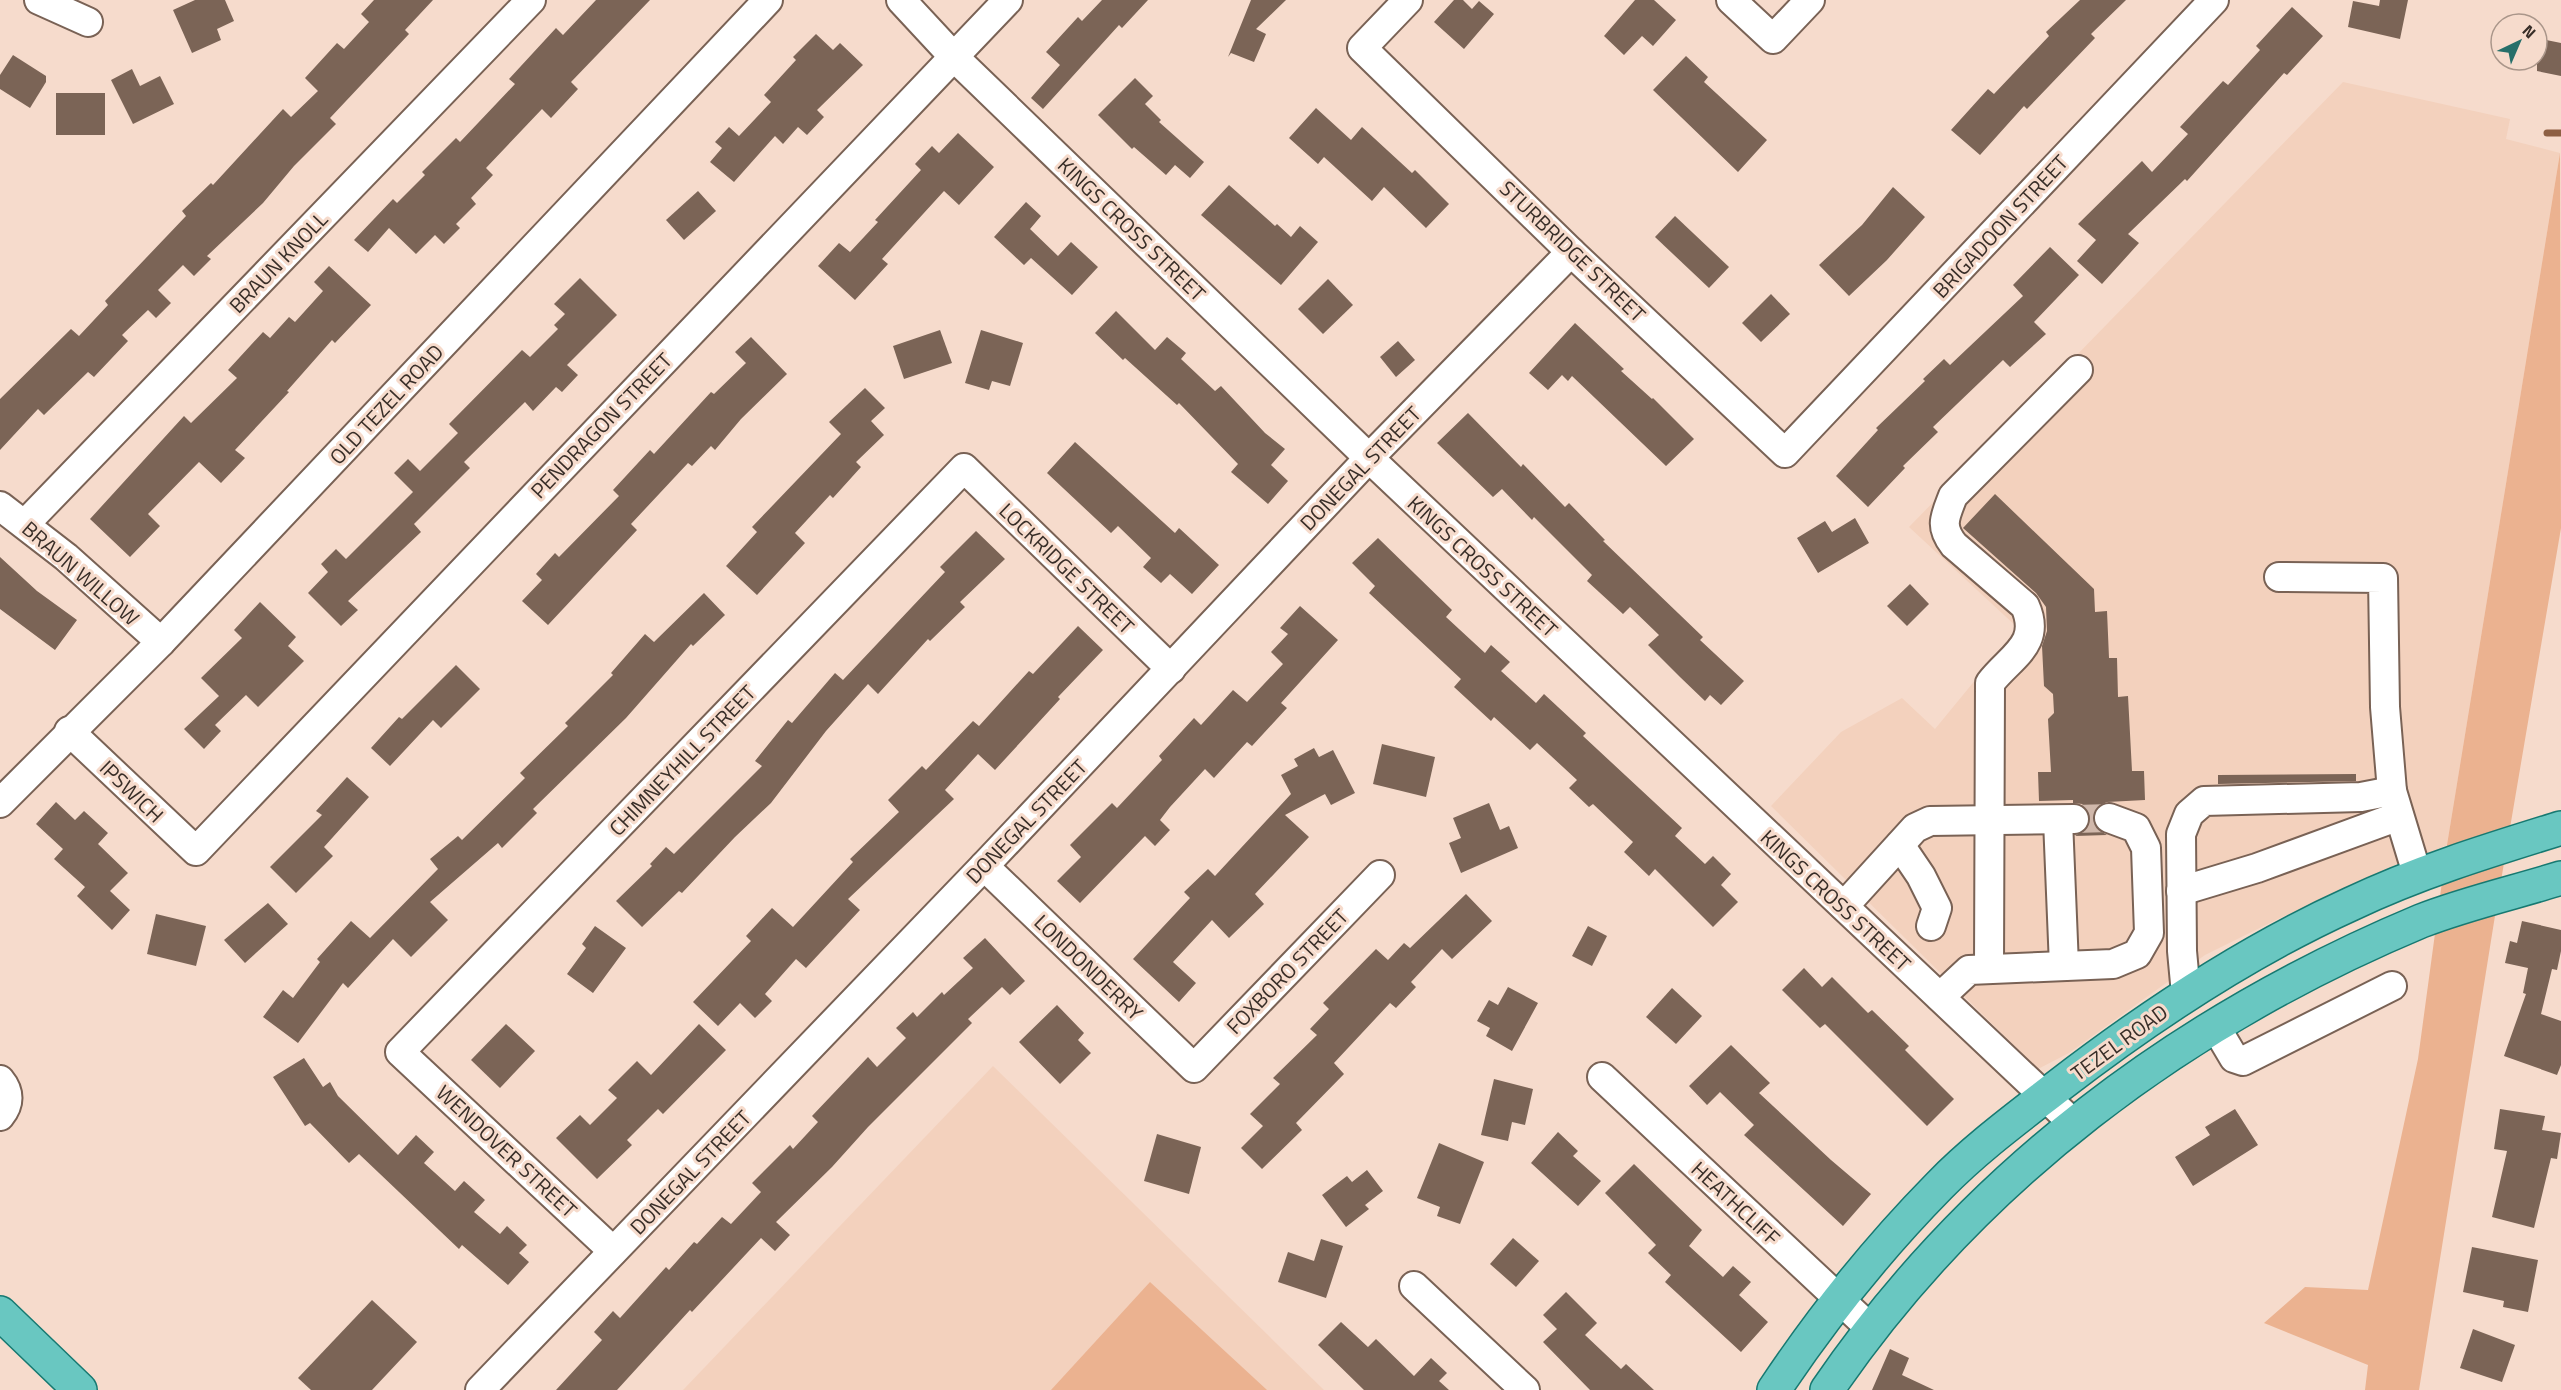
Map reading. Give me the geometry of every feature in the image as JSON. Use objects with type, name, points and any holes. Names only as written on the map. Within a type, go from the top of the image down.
[{"type":"main road","name":"TEZEL ROAD","points":[[1774,1390],[1839,1299],[1939,1186],[1984,1144],[2115,1043],[2186,994],[2260,949],[2352,903],[2453,863],[2561,828]]},
{"type":"main road","name":"TEZEL ROAD","points":[[1827,1390],[1870,1328],[1960,1226],[2000,1187],[2073,1124],[2214,1026],[2297,978],[2422,921],[2561,878]]},
{"type":"main road","points":[[0,1313],[80,1390]]},
{"type":"street","points":[[39,0],[88,22]]},
{"type":"street","name":"BRAUN KNOLL","points":[[25,524],[531,0]]},
{"type":"street","name":"OLD TEZEL ROAD","points":[[0,803],[69,731],[161,642],[768,0]]},
{"type":"street","name":"KINGS CROSS STREET","points":[[901,0],[953,56],[1369,458],[2073,1124]]},
{"type":"street","name":"PENDRAGON STREET","points":[[196,851],[1008,0]]},
{"type":"street","name":"STURBRIDGE STREET","points":[[1408,0],[1362,48],[1571,252],[1785,453]]},
{"type":"street","points":[[1731,0],[1773,39],[1810,0]]},
{"type":"street","name":"BRIGADOON STREET","points":[[1785,453],[2214,0]]},
{"type":"street","name":"DONEGAL STREET","points":[[480,1390],[984,866],[1369,458],[1571,252]]},
{"type":"street","points":[[1989,969],[1990,683],[2003,666],[2023,648],[2032,632],[2031,619],[2025,606],[1954,545],[1945,534],[1944,519],[1953,496],[2078,370]]},
{"type":"street","name":"LOCKRIDGE STREET","points":[[964,468],[1171,669]]},
{"type":"street","name":"CHIMNEYHILL STREET","points":[[400,1052],[964,468]]},
{"type":"street","name":"BRAUN WILLOW","points":[[0,506],[25,524],[161,642]]},
{"type":"street","points":[[2279,576],[2383,578],[2385,707],[2396,803],[2418,877]]},
{"type":"street","name":"IPSWICH","points":[[69,731],[196,851]]},
{"type":"street","points":[[2186,994],[2181,834],[2189,814],[2204,801],[2361,797],[2396,803]]},
{"type":"street","points":[[2181,891],[2257,868],[2396,803]]},
{"type":"street","points":[[1940,997],[1969,970],[2113,964],[2137,954],[2149,933],[2146,848],[2136,828],[2109,818]]},
{"type":"street","points":[[1844,906],[1915,828],[1930,821],[2066,820],[2064,966]]},
{"type":"street","points":[[1900,845],[1921,876],[1937,908],[1931,926]]},
{"type":"street","name":"LONDONDERRY","points":[[984,866],[1194,1068]]},
{"type":"street","name":"FOXBORO STREET","points":[[1194,1068],[1380,875]]},
{"type":"street","points":[[2214,1026],[2234,1058],[2243,1061],[2392,986]]},
{"type":"street","name":"WENDOVER STREET","points":[[400,1052],[613,1251]]},
{"type":"street","name":"HEATHCLIFF","points":[[1602,1077],[1870,1328]]},
{"type":"street","points":[[0,1080],[8,1098],[7,1106],[0,1116]]},
{"type":"street","points":[[1414,1286],[1525,1390]]},
{"type":"shaded area","points":[[2343,82],[2510,119],[2506,139],[2560,153],[2447,845],[2280,918],[2205,955],[2069,1053],[2038,1069],[1771,806],[1841,732],[1902,698],[1935,729],[2018,628],[1909,527]]},
{"type":"shaded area","points":[[2560,153],[2561,528],[2494,922],[2419,1390],[2365,1390],[2368,1365],[2264,1323],[2305,1287],[2368,1290],[2418,1059],[2447,845]]},
{"type":"shaded area","points":[[993,1066],[1324,1390],[683,1390]]},
{"type":"shaded area","points":[[1150,1282],[1267,1390],[1051,1390]]},
{"type":"building","points":[[195,0],[225,0],[234,21],[217,29],[221,40],[192,53],[173,10]]},
{"type":"building","points":[[374,0],[433,0],[405,30],[409,34],[330,118],[336,124],[294,166],[263,203],[207,256],[211,259],[194,276],[183,265],[158,290],[171,303],[156,318],[148,310],[122,335],[128,341],[94,377],[88,372],[44,415],[38,409],[0,450],[0,399],[71,329],[79,336],[108,305],[105,301],[186,216],[182,211],[211,183],[213,185],[283,109],[291,117],[318,91],[305,78],[337,43],[344,49],[369,22],[361,14]]},
{"type":"building","points":[[596,0],[650,0],[571,82],[578,89],[551,118],[542,109],[486,168],[493,175],[471,198],[476,204],[456,224],[460,228],[444,244],[435,235],[416,254],[389,228],[368,252],[354,240],[393,199],[397,203],[425,175],[422,172],[456,138],[460,142],[515,84],[509,79],[556,28],[563,35]]},
{"type":"building","points":[[1102,0],[1148,0],[1122,28],[1119,25],[1043,109],[1031,98],[1060,65],[1046,52],[1078,17],[1082,21]]},
{"type":"building","points":[[1251,0],[1286,0],[1256,29],[1266,34],[1254,62],[1231,53],[1228,57]]},
{"type":"building","points":[[1454,0],[1463,0],[1472,9],[1479,1],[1494,14],[1464,49],[1434,22]]},
{"type":"building","points":[[1635,0],[1654,0],[1676,20],[1653,46],[1642,36],[1624,55],[1604,36]]},
{"type":"building","points":[[2080,0],[2126,0],[2091,34],[2095,38],[2027,109],[2024,106],[1980,155],[1951,130],[1988,89],[1994,94],[2049,36],[2046,32]]},
{"type":"building","points":[[2380,0],[2408,0],[2400,39],[2348,27],[2353,1],[2379,6]]},
{"type":"building","points":[[2292,7],[2323,36],[2287,75],[2284,73],[2187,181],[2185,179],[2128,234],[2139,243],[2102,284],[2077,261],[2096,240],[2078,224],[2142,161],[2152,172],[2188,134],[2180,127],[2223,81],[2228,85],[2260,50],[2256,46]]},
{"type":"building","points":[[816,34],[833,50],[840,43],[863,65],[817,110],[824,117],[807,135],[798,127],[783,144],[775,136],[734,182],[710,162],[722,148],[715,142],[729,127],[739,136],[771,102],[764,95],[796,60],[793,57]]},
{"type":"building","points":[[2549,40],[2561,43],[2561,76],[2542,72],[2549,72]]},
{"type":"building","points":[[13,55],[46,76],[46,82],[30,108],[0,89],[0,75]]},
{"type":"building","points":[[1686,56],[1708,77],[1704,82],[1767,140],[1738,172],[1653,90]]},
{"type":"building","points":[[132,69],[140,86],[160,76],[174,104],[133,124],[111,80]]},
{"type":"building","points":[[1135,78],[1153,96],[1145,104],[1161,120],[1159,122],[1204,162],[1190,178],[1175,165],[1166,175],[1134,147],[1132,149],[1098,115]]},
{"type":"building","points":[[56,93],[105,93],[105,135],[56,135]]},
{"type":"building","points":[[1316,108],[1351,140],[1362,127],[1412,173],[1415,170],[1449,204],[1426,228],[1384,187],[1372,201],[1324,157],[1318,164],[1289,138]]},
{"type":"building","points":[[958,133],[994,167],[959,205],[944,191],[882,259],[888,264],[855,300],[818,266],[839,243],[850,252],[878,222],[875,220],[921,170],[915,164],[932,146],[939,153]]},
{"type":"building","points":[[1229,185],[1275,226],[1277,224],[1291,237],[1300,226],[1318,242],[1281,285],[1201,215]]},
{"type":"building","points":[[1893,187],[1925,217],[1887,260],[1849,296],[1819,265],[1862,225]]},
{"type":"building","points":[[698,191],[716,211],[684,240],[666,220]]},
{"type":"building","points":[[1026,202],[1041,216],[1030,229],[1058,256],[1071,242],[1098,267],[1072,295],[1031,258],[1024,265],[994,237]]},
{"type":"building","points":[[1675,216],[1729,267],[1709,288],[1655,237]]},
{"type":"building","points":[[2050,247],[2079,275],[2034,322],[2046,334],[2010,367],[2003,360],[1933,427],[1938,432],[1903,466],[1905,468],[1868,507],[1836,476],[1878,430],[1876,428],[1925,381],[1923,379],[1944,359],[1950,365],[2023,296],[2013,285]]},
{"type":"building","points":[[329,266],[371,305],[335,343],[332,340],[287,391],[289,392],[235,450],[245,458],[221,483],[199,462],[148,514],[160,526],[130,557],[90,519],[184,416],[191,423],[237,378],[228,370],[263,332],[270,338],[289,317],[295,322],[323,291],[314,282]]},
{"type":"building","points":[[580,278],[617,315],[567,365],[578,375],[562,392],[556,387],[533,411],[525,402],[464,462],[470,468],[414,524],[421,532],[348,601],[358,610],[341,626],[308,593],[328,572],[321,564],[336,549],[346,559],[413,492],[394,473],[408,459],[420,471],[458,433],[449,424],[522,350],[530,357],[558,329],[554,325],[565,314],[554,304]]},
{"type":"building","points":[[1328,279],[1353,305],[1323,334],[1298,309]]},
{"type":"building","points":[[1771,294],[1790,314],[1761,342],[1742,323]]},
{"type":"building","points":[[1116,311],[1155,350],[1167,337],[1186,353],[1181,359],[1215,391],[1221,386],[1265,433],[1285,449],[1271,465],[1288,481],[1268,504],[1231,472],[1238,464],[1179,403],[1177,405],[1125,358],[1123,360],[1095,333]]},
{"type":"building","points":[[1575,323],[1624,369],[1621,371],[1653,398],[1694,439],[1666,466],[1572,376],[1568,381],[1562,375],[1548,390],[1529,373]]},
{"type":"building","points":[[940,330],[952,363],[904,379],[893,346]]},
{"type":"building","points":[[981,330],[1023,343],[1010,386],[992,381],[989,390],[965,383]]},
{"type":"building","points":[[751,337],[787,374],[741,419],[715,450],[711,446],[692,466],[688,463],[631,524],[637,530],[548,625],[522,601],[542,580],[536,574],[555,553],[559,557],[619,496],[613,490],[650,450],[654,454],[711,392],[714,394],[746,363],[735,352]]},
{"type":"building","points":[[1398,341],[1415,360],[1396,377],[1380,357]]},
{"type":"building","points":[[865,388],[885,408],[871,421],[884,435],[856,462],[861,467],[833,498],[830,495],[795,533],[805,543],[757,595],[726,566],[757,532],[752,527],[841,434],[829,422]]},
{"type":"building","points":[[1468,413],[1521,467],[1523,464],[1565,507],[1569,503],[1605,540],[1603,541],[1703,637],[1700,640],[1744,681],[1721,705],[1710,695],[1705,701],[1648,645],[1659,635],[1630,607],[1623,614],[1587,581],[1592,575],[1534,517],[1532,520],[1502,489],[1493,497],[1437,443]]},
{"type":"building","points":[[1075,442],[1175,533],[1179,528],[1219,565],[1192,594],[1170,574],[1161,583],[1143,567],[1151,558],[1118,526],[1111,533],[1047,473]]},
{"type":"building","points":[[1995,494],[2094,589],[2095,612],[2107,611],[2109,658],[2117,658],[2118,697],[2128,696],[2132,771],[2144,771],[2145,800],[2107,802],[2098,806],[2093,813],[2093,821],[2097,829],[2107,835],[2075,836],[2088,828],[2090,819],[2088,811],[2082,804],[2073,803],[2073,800],[2039,801],[2038,772],[2051,772],[2048,719],[2054,713],[2053,694],[2044,686],[2042,646],[2047,631],[2046,607],[2036,593],[1963,528]]},
{"type":"building","points":[[1855,518],[1869,543],[1818,573],[1797,538],[1825,521],[1832,532]]},
{"type":"building","points":[[976,531],[1005,559],[960,602],[965,607],[930,641],[928,639],[878,694],[868,684],[826,731],[771,803],[682,893],[679,891],[642,927],[616,901],[652,866],[650,864],[666,847],[674,854],[762,766],[755,761],[788,720],[792,723],[835,673],[843,680],[945,572],[940,567]]},
{"type":"building","points":[[1378,538],[1452,610],[1446,617],[1485,653],[1491,645],[1510,662],[1501,671],[1536,703],[1544,694],[1586,733],[1583,736],[1682,828],[1675,836],[1705,864],[1713,856],[1731,874],[1721,885],[1738,902],[1713,927],[1655,869],[1649,876],[1624,852],[1633,842],[1593,804],[1589,807],[1569,788],[1577,780],[1537,743],[1530,750],[1494,717],[1491,721],[1454,687],[1461,679],[1369,593],[1375,586],[1352,563]]},
{"type":"building","points":[[0,557],[37,591],[77,620],[55,650],[0,609]]},
{"type":"building","points":[[1910,584],[1929,604],[1907,626],[1887,606]]},
{"type":"building","points":[[704,593],[725,615],[693,646],[691,644],[626,718],[533,809],[537,813],[502,848],[498,843],[430,902],[448,920],[411,957],[393,939],[348,988],[343,983],[298,1043],[263,1017],[283,990],[293,998],[320,962],[317,959],[351,921],[370,938],[438,869],[430,859],[458,836],[462,840],[525,778],[520,773],[568,726],[565,723],[613,675],[611,673],[645,634],[654,642]]},
{"type":"building","points":[[260,602],[296,637],[288,646],[304,661],[258,707],[246,695],[215,725],[221,731],[204,749],[184,729],[219,696],[201,678],[242,638],[234,630]]},
{"type":"building","points":[[1300,606],[1338,640],[1281,703],[1287,708],[1252,746],[1247,742],[1214,778],[1205,769],[1170,807],[1160,820],[1170,830],[1155,846],[1145,836],[1080,903],[1057,881],[1081,857],[1070,845],[1112,803],[1117,808],[1162,760],[1159,756],[1194,718],[1201,725],[1233,690],[1247,702],[1283,664],[1271,652],[1288,634],[1280,628]]},
{"type":"building","points":[[1078,626],[1103,650],[1058,697],[1060,699],[995,770],[978,754],[945,790],[954,799],[848,899],[860,910],[806,968],[796,959],[765,994],[772,1001],[755,1018],[740,1003],[718,1026],[693,1002],[751,941],[746,936],[772,908],[793,927],[853,862],[850,859],[899,812],[888,800],[922,766],[926,770],[973,721],[979,726],[1029,671],[1033,674]]},
{"type":"building","points":[[456,665],[480,689],[441,728],[433,720],[390,766],[371,748],[399,717],[402,719]]},
{"type":"building","points":[[1382,744],[1435,757],[1426,797],[1373,784]]},
{"type":"building","points":[[1314,748],[1319,757],[1333,750],[1355,793],[1331,805],[1325,794],[1285,815],[1309,837],[1255,894],[1264,904],[1229,938],[1212,920],[1173,962],[1196,983],[1179,1002],[1133,959],[1190,898],[1184,892],[1208,869],[1215,876],[1291,794],[1281,775],[1298,766],[1294,759]]},
{"type":"building","points":[[2356,774],[2356,781],[2218,784],[2218,775]]},
{"type":"building","points":[[347,777],[369,797],[324,847],[333,856],[296,893],[270,867],[322,815],[316,811]]},
{"type":"building","points":[[56,802],[75,820],[84,811],[108,833],[98,844],[128,873],[110,891],[130,910],[112,930],[77,896],[85,887],[54,859],[63,849],[36,824]]},
{"type":"building","points":[[1489,803],[1500,830],[1509,826],[1518,848],[1461,873],[1449,843],[1461,838],[1453,818]]},
{"type":"building","points":[[1466,894],[1492,921],[1452,959],[1442,949],[1411,982],[1416,987],[1396,1008],[1390,1003],[1334,1063],[1344,1074],[1296,1123],[1302,1130],[1262,1169],[1241,1148],[1263,1126],[1250,1114],[1280,1084],[1273,1078],[1317,1035],[1310,1029],[1329,1009],[1323,1003],[1376,949],[1388,960],[1404,943],[1410,948]]},
{"type":"building","points":[[268,903],[288,924],[245,963],[224,940]]},
{"type":"building","points":[[156,914],[206,926],[196,966],[147,954]]},
{"type":"building","points":[[2522,921],[2561,930],[2561,951],[2557,970],[2552,969],[2541,1014],[2561,1021],[2561,1065],[2557,1075],[2504,1056],[2526,994],[2523,993],[2528,968],[2505,963],[2510,941],[2517,943]]},
{"type":"building","points":[[595,926],[626,948],[593,993],[567,974],[586,948],[582,944]]},
{"type":"building","points":[[1588,926],[1607,936],[1592,966],[1572,956]]},
{"type":"building","points":[[985,938],[1025,981],[1010,995],[1002,987],[968,1019],[972,1023],[776,1222],[790,1235],[775,1251],[761,1238],[692,1312],[690,1310],[617,1390],[556,1390],[602,1340],[594,1332],[613,1311],[620,1318],[666,1267],[669,1270],[694,1242],[697,1244],[722,1217],[731,1224],[761,1192],[752,1183],[790,1145],[793,1149],[818,1122],[812,1116],[868,1057],[877,1067],[906,1038],[896,1028],[913,1012],[917,1017],[942,992],[944,995],[973,968],[963,958]]},
{"type":"building","points":[[1804,968],[1822,987],[1832,977],[1868,1013],[1872,1010],[1909,1046],[1905,1050],[1954,1099],[1927,1126],[1825,1024],[1820,1028],[1782,990]]},
{"type":"building","points":[[1508,987],[1538,1003],[1512,1051],[1486,1036],[1490,1028],[1477,1021],[1489,1000],[1498,1005]]},
{"type":"building","points":[[1672,988],[1702,1016],[1676,1044],[1646,1017]]},
{"type":"building","points":[[1057,1005],[1084,1033],[1078,1040],[1091,1053],[1060,1084],[1019,1042]]},
{"type":"building","points":[[506,1024],[535,1051],[500,1088],[471,1060]]},
{"type":"building","points":[[699,1024],[726,1050],[663,1114],[658,1109],[627,1140],[632,1145],[597,1179],[556,1138],[580,1115],[590,1125],[617,1098],[608,1090],[637,1061],[651,1075]]},
{"type":"building","points":[[1731,1045],[1770,1083],[1759,1093],[1871,1194],[1843,1226],[1744,1135],[1754,1125],[1720,1092],[1707,1105],[1689,1086]]},
{"type":"building","points":[[304,1058],[323,1087],[330,1082],[338,1096],[398,1155],[416,1135],[434,1152],[424,1163],[455,1191],[464,1181],[485,1200],[474,1212],[500,1234],[507,1226],[527,1245],[519,1253],[529,1262],[508,1285],[462,1245],[459,1249],[359,1154],[349,1163],[310,1123],[305,1126],[273,1077]]},
{"type":"building","points":[[1494,1079],[1533,1089],[1525,1125],[1512,1122],[1508,1141],[1481,1135]]},
{"type":"building","points":[[2235,1109],[2258,1145],[2193,1186],[2175,1157],[2210,1135],[2205,1127]]},
{"type":"building","points":[[2500,1109],[2545,1116],[2542,1130],[2561,1133],[2557,1159],[2551,1158],[2534,1228],[2492,1217],[2507,1151],[2494,1149]]},
{"type":"building","points":[[1558,1132],[1578,1151],[1573,1156],[1601,1181],[1578,1206],[1531,1163]]},
{"type":"building","points":[[1157,1134],[1201,1147],[1189,1194],[1144,1181]]},
{"type":"building","points":[[1439,1143],[1484,1162],[1460,1224],[1437,1216],[1440,1207],[1417,1198]]},
{"type":"building","points":[[1634,1164],[1702,1230],[1689,1246],[1723,1277],[1733,1266],[1751,1282],[1739,1295],[1768,1322],[1741,1352],[1665,1282],[1671,1275],[1648,1253],[1656,1245],[1605,1193]]},
{"type":"building","points":[[1367,1170],[1383,1191],[1365,1205],[1369,1209],[1346,1227],[1322,1195],[1347,1176],[1352,1182]]},
{"type":"building","points":[[1513,1238],[1539,1261],[1516,1287],[1490,1264]]},
{"type":"building","points":[[1321,1239],[1343,1246],[1326,1298],[1278,1282],[1288,1252],[1314,1261]]},
{"type":"building","points":[[2472,1247],[2538,1260],[2528,1312],[2503,1307],[2504,1301],[2463,1292]]},
{"type":"building","points":[[1566,1292],[1597,1323],[1585,1335],[1621,1369],[1626,1364],[1654,1390],[1590,1390],[1543,1342],[1557,1329],[1543,1315]]},
{"type":"building","points":[[372,1300],[417,1342],[372,1390],[311,1390],[298,1378]]},
{"type":"building","points":[[1341,1322],[1368,1347],[1376,1339],[1414,1376],[1431,1358],[1447,1373],[1439,1381],[1449,1390],[1364,1390],[1318,1345]]},
{"type":"building","points":[[2473,1329],[2515,1345],[2502,1382],[2460,1368]]},
{"type":"building","points":[[1890,1349],[1909,1358],[1902,1375],[1934,1390],[1872,1390]]},
{"type":"waterway","points":[[2547,133],[2561,133]]},
{"type":"tunnel","points":[[2074,819],[2109,818]]}]
